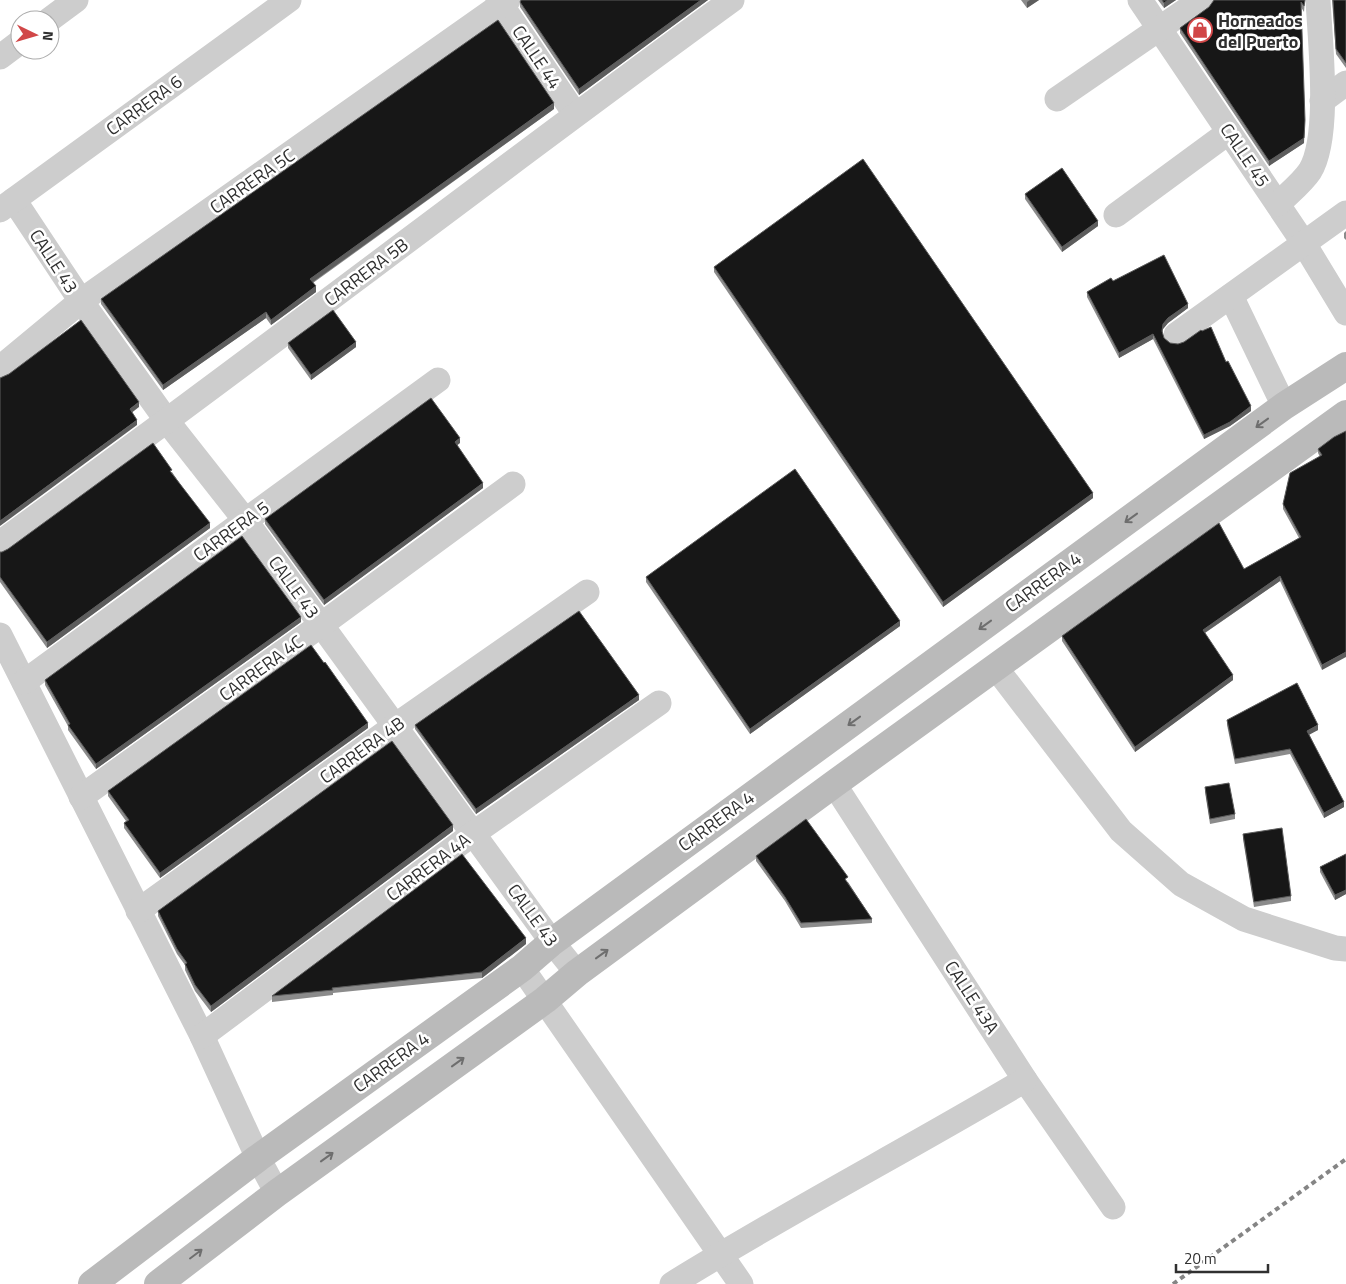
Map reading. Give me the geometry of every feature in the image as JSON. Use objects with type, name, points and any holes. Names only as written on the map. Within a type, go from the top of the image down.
[{"type":"street","points":[[60,12],[76,0]]},
{"type":"street","name":"CARRERA 6","points":[[7,205],[289,0]]},
{"type":"street","name":"CARRERA 5B","points":[[0,543],[168,421],[576,114],[732,0]]},
{"type":"street","name":"CALLE 45","points":[[1140,0],[1278,204],[1346,313]]},
{"type":"street","points":[[1057,99],[1202,0]]},
{"type":"street","points":[[1278,204],[1310,171],[1320,144],[1322,100],[1318,0]]},
{"type":"street","name":"CALLE 44","points":[[503,2],[576,114]]},
{"type":"street","name":"CARRERA 5C","points":[[0,368],[81,301],[503,2]]},
{"type":"street","points":[[1322,100],[1346,83]]},
{"type":"street","points":[[1116,215],[1229,132]]},
{"type":"street","name":"CALLE 43","points":[[7,205],[81,301],[168,421],[245,520],[552,942],[577,973]]},
{"type":"street","points":[[1176,335],[1303,242],[1346,213]]},
{"type":"street","points":[[1231,296],[1284,406]]},
{"type":"street","name":"CARRERA 4","points":[[92,1284],[258,1158],[522,968],[552,942],[1284,406],[1346,366]]},
{"type":"street","name":"CARRERA 5","points":[[24,682],[438,380]]},
{"type":"street","points":[[158,1284],[277,1193],[545,1000],[577,973],[834,784],[1346,414]]},
{"type":"street","name":"CARRERA 4C","points":[[81,797],[321,625],[513,484]]},
{"type":"street","name":"CARRERA 4B","points":[[138,911],[395,726],[587,592]]},
{"type":"street","points":[[0,635],[202,1036],[258,1158],[277,1193]]},
{"type":"street","points":[[996,668],[1121,831],[1181,884],[1244,918],[1335,948],[1346,949]]},
{"type":"street","name":"CARRERA 4A","points":[[202,1036],[474,833],[659,703]]},
{"type":"street","name":"CALLE 43A","points":[[834,784],[1025,1080],[1113,1207]]},
{"type":"street","points":[[522,968],[741,1284]]},
{"type":"street","points":[[672,1284],[720,1254],[1025,1080]]},
{"type":"building","points":[[521,0],[701,0],[579,89],[520,2]]},
{"type":"building","points":[[1214,0],[1305,0],[1304,6],[1301,2],[1304,138],[1269,161],[1180,28],[1209,7]]},
{"type":"building","points":[[1333,0],[1346,0],[1346,63],[1336,49]]},
{"type":"building","points":[[498,20],[554,103],[310,279],[316,286],[271,320],[266,312],[163,385],[101,299]]},
{"type":"building","points":[[863,159],[1093,493],[943,602],[714,267]]},
{"type":"building","points":[[1062,168],[1098,221],[1062,247],[1025,194]]},
{"type":"building","points":[[1164,255],[1188,304],[1168,318],[1163,324],[1164,338],[1170,343],[1178,344],[1201,330],[1211,327],[1226,362],[1228,361],[1251,406],[1230,422],[1204,435],[1153,334],[1119,353],[1087,292],[1111,278],[1113,281]]},
{"type":"building","points":[[333,310],[356,342],[311,375],[288,343]]},
{"type":"building","points":[[81,320],[139,402],[130,409],[137,420],[0,521],[0,378],[9,374]]},
{"type":"building","points":[[431,398],[460,438],[455,442],[483,483],[324,600],[265,519]]},
{"type":"building","points":[[1346,431],[1346,652],[1322,665],[1280,576],[1203,630],[1233,675],[1135,747],[1062,636],[1219,523],[1244,569],[1301,537],[1283,504],[1290,473],[1322,455],[1318,449]]},
{"type":"building","points":[[153,443],[172,470],[170,471],[210,523],[47,642],[0,577],[0,552],[8,549]]},
{"type":"building","points":[[795,469],[900,621],[750,729],[646,577]]},
{"type":"building","points":[[242,536],[301,617],[96,764],[68,725],[70,724],[45,680]]},
{"type":"building","points":[[579,611],[639,695],[476,809],[415,725]]},
{"type":"building","points":[[311,645],[368,723],[160,873],[124,823],[129,820],[108,791]]},
{"type":"building","points":[[1297,683],[1318,725],[1307,731],[1344,802],[1324,813],[1290,749],[1235,759],[1227,720]]},
{"type":"building","points":[[392,741],[453,825],[211,1006],[195,985],[185,964],[187,963],[177,949],[158,911]]},
{"type":"building","points":[[1229,783],[1235,814],[1210,819],[1205,787]]},
{"type":"building","points":[[806,819],[848,877],[845,879],[872,919],[801,923],[756,856]]},
{"type":"building","points":[[1282,828],[1291,896],[1254,902],[1243,834]]},
{"type":"building","points":[[462,854],[526,938],[482,972],[272,996]]},
{"type":"building","points":[[1346,854],[1346,890],[1335,895],[1320,867]]},
{"type":"railway","points":[[1173,1284],[1346,1159]]},
{"type":"place","name":"Horneados del Puerto","points":[[1200,30]]}]
